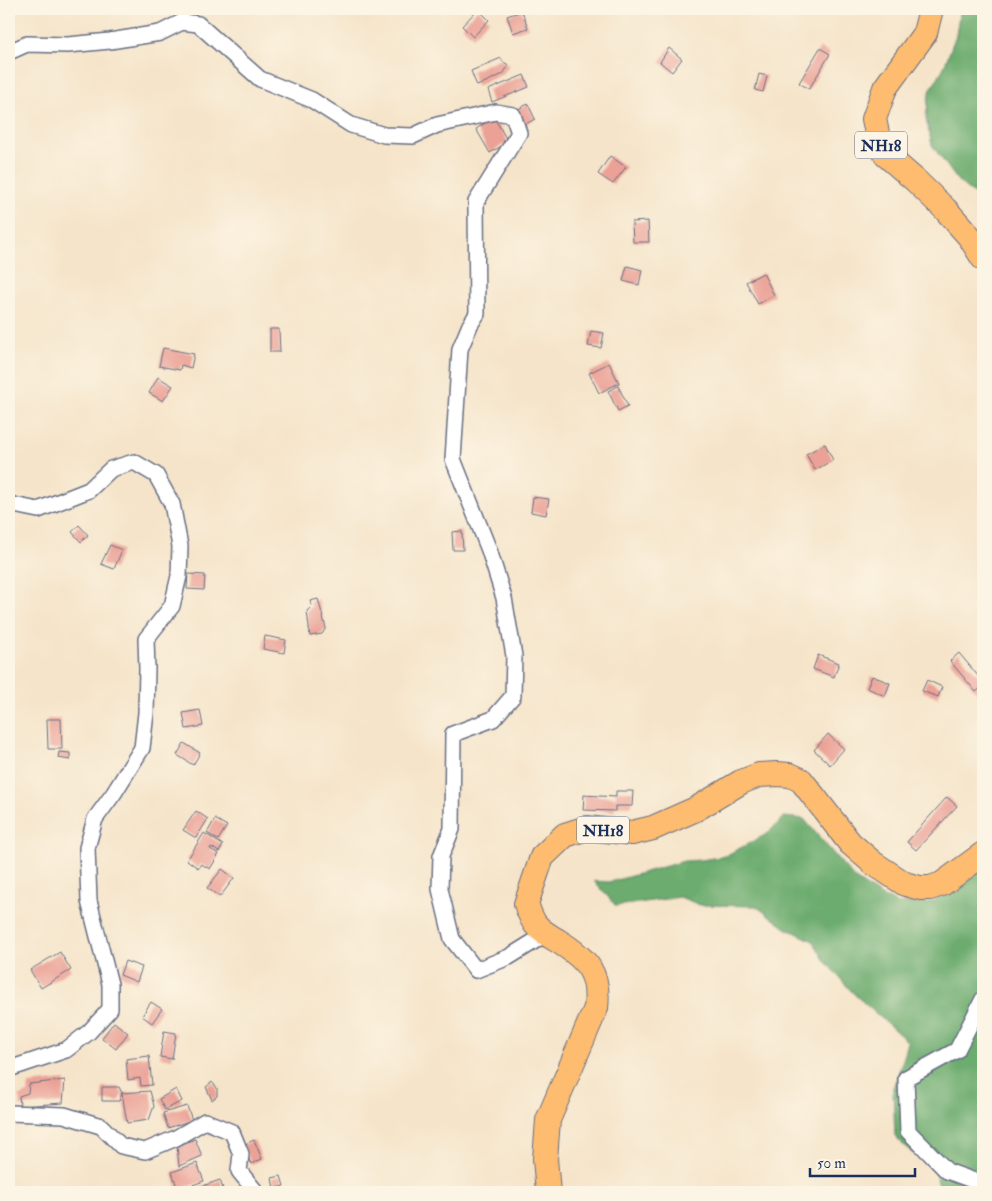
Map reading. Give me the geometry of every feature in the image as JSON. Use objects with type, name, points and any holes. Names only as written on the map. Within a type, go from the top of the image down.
[{"type":"main road","name":"NH18","points":[[931,9],[925,33],[885,88],[874,119],[878,138],[886,155],[916,180],[944,209],[969,236],[983,258]]},
{"type":"main road","name":"NH18","points":[[548,1192],[545,1159],[548,1120],[596,1008],[598,994],[597,982],[592,970],[572,950],[546,934],[535,924],[526,904],[542,857],[565,835],[587,828],[632,833],[653,828],[696,809],[741,782],[760,775],[777,774],[790,775],[801,780],[850,842],[873,863],[905,884],[920,888],[930,888],[942,884],[983,854]]},
{"type":"street","points":[[9,52],[27,44],[68,45],[160,33],[182,22],[198,24],[260,79],[312,100],[351,125],[384,135],[413,136],[436,125],[496,112],[514,115],[519,134],[476,202],[477,314],[460,349],[453,459],[489,550],[504,598],[514,656],[513,696],[493,719],[453,734],[452,829],[441,856],[440,889],[452,939],[476,970],[509,957],[546,934]]},
{"type":"street","points":[[9,504],[38,510],[89,490],[111,469],[134,462],[156,475],[172,504],[180,546],[179,576],[172,606],[146,639],[148,669],[142,748],[96,820],[87,848],[89,901],[110,984],[110,1009],[90,1032],[66,1050],[9,1069]]},
{"type":"street","points":[[983,999],[957,1050],[906,1078],[908,1131],[947,1171],[983,1184]]},
{"type":"street","points":[[9,1113],[64,1115],[101,1126],[121,1146],[145,1151],[176,1138],[205,1121],[232,1132],[241,1154],[239,1171],[256,1192]]},
{"type":"green space","points":[[960,9],[983,9],[983,202],[958,181],[932,145],[926,119],[929,93],[944,67],[956,35]]},
{"type":"green space","points":[[784,817],[804,819],[855,879],[881,896],[898,904],[930,902],[963,887],[983,867],[983,1192],[940,1192],[937,1178],[925,1158],[911,1152],[895,1137],[893,1088],[908,1042],[853,993],[825,961],[813,941],[786,928],[756,906],[700,905],[680,897],[616,906],[594,881],[610,882],[684,861],[725,856],[767,834]]},
{"type":"building","points":[[478,9],[489,20],[473,37],[462,26]]},
{"type":"building","points":[[522,11],[528,28],[513,33],[507,16]]},
{"type":"building","points":[[669,48],[682,59],[672,72],[660,62]]},
{"type":"building","points":[[820,48],[830,54],[809,89],[799,83]]},
{"type":"building","points":[[501,58],[503,62],[509,65],[503,74],[477,86],[471,71]]},
{"type":"building","points":[[759,74],[767,76],[763,92],[755,90]]},
{"type":"building","points":[[524,75],[529,87],[492,102],[488,90]]},
{"type":"building","points":[[528,104],[535,119],[520,127],[512,112]]},
{"type":"building","points":[[494,117],[508,142],[490,153],[476,129]]},
{"type":"building","points":[[610,156],[626,167],[613,184],[598,174]]},
{"type":"building","points":[[648,221],[649,242],[633,242],[632,222]]},
{"type":"building","points":[[627,266],[642,270],[639,285],[623,281]]},
{"type":"building","points":[[763,273],[774,295],[758,304],[746,282]]},
{"type":"building","points":[[270,329],[279,329],[280,352],[270,352]]},
{"type":"building","points":[[591,331],[604,333],[601,348],[588,346]]},
{"type":"building","points":[[163,348],[194,354],[191,368],[181,365],[180,370],[159,366]]},
{"type":"building","points":[[609,363],[619,383],[599,393],[589,373]]},
{"type":"building","points":[[158,377],[173,386],[163,401],[149,393]]},
{"type":"building","points":[[618,386],[628,406],[618,411],[608,391]]},
{"type":"building","points":[[825,444],[833,460],[815,470],[806,454]]},
{"type":"building","points":[[533,497],[549,499],[546,515],[531,512]]},
{"type":"building","points":[[79,525],[88,535],[81,542],[72,532]]},
{"type":"building","points":[[462,531],[463,550],[453,550],[452,532]]},
{"type":"building","points":[[110,545],[122,550],[114,569],[101,564]]},
{"type":"building","points":[[188,574],[205,575],[204,590],[187,589]]},
{"type":"building","points":[[318,599],[326,628],[322,634],[310,636],[307,611],[312,606],[310,601]]},
{"type":"building","points":[[265,636],[286,640],[284,653],[263,649]]},
{"type":"building","points":[[959,653],[983,682],[983,686],[976,692],[950,661]]},
{"type":"building","points":[[818,655],[839,663],[834,677],[813,669]]},
{"type":"building","points":[[872,676],[890,683],[885,696],[867,688]]},
{"type":"building","points":[[927,680],[942,687],[938,697],[922,691]]},
{"type":"building","points":[[200,710],[203,726],[186,729],[183,713]]},
{"type":"building","points":[[47,719],[61,719],[62,749],[48,749]]},
{"type":"building","points":[[828,734],[844,749],[830,765],[814,750]]},
{"type":"building","points":[[184,743],[200,753],[193,765],[177,755]]},
{"type":"building","points":[[59,752],[70,753],[70,760],[58,758]]},
{"type":"building","points":[[616,791],[633,791],[632,806],[615,806],[615,811],[583,810],[584,795],[616,797]]},
{"type":"building","points":[[947,797],[957,806],[916,850],[907,842]]},
{"type":"building","points":[[196,811],[208,819],[196,838],[183,830]]},
{"type":"building","points":[[215,819],[227,826],[218,840],[207,833]]},
{"type":"building","points":[[204,833],[223,845],[219,852],[211,847],[210,849],[219,854],[210,869],[201,864],[198,868],[187,860]]},
{"type":"building","points":[[222,869],[234,878],[220,897],[207,888]]},
{"type":"building","points":[[60,952],[71,970],[41,988],[30,970]]},
{"type":"building","points":[[125,961],[142,967],[137,982],[120,975]]},
{"type":"building","points":[[151,1002],[162,1009],[152,1023],[142,1016]]},
{"type":"building","points":[[114,1022],[128,1033],[116,1049],[102,1038]]},
{"type":"building","points":[[164,1031],[176,1033],[172,1059],[160,1057]]},
{"type":"building","points":[[149,1056],[152,1085],[141,1086],[140,1078],[128,1080],[126,1059]]},
{"type":"building","points":[[65,1080],[63,1103],[20,1106],[19,1096],[28,1093],[29,1084]]},
{"type":"building","points":[[212,1082],[217,1088],[217,1096],[212,1100],[206,1087]]},
{"type":"building","points":[[102,1087],[119,1087],[122,1093],[119,1101],[102,1101]]},
{"type":"building","points":[[176,1089],[182,1101],[165,1110],[159,1099]]},
{"type":"building","points":[[150,1091],[154,1106],[149,1120],[127,1123],[122,1093]]},
{"type":"building","points":[[187,1106],[192,1120],[168,1128],[163,1113]]},
{"type":"building","points":[[195,1139],[202,1156],[179,1166],[177,1146]]},
{"type":"building","points":[[254,1140],[262,1159],[251,1164],[243,1145]]},
{"type":"building","points":[[197,1163],[204,1181],[178,1190],[172,1172]]},
{"type":"building","points":[[281,1176],[284,1186],[274,1189],[272,1178]]},
{"type":"building","points":[[220,1180],[224,1192],[195,1192],[194,1189]]}]
